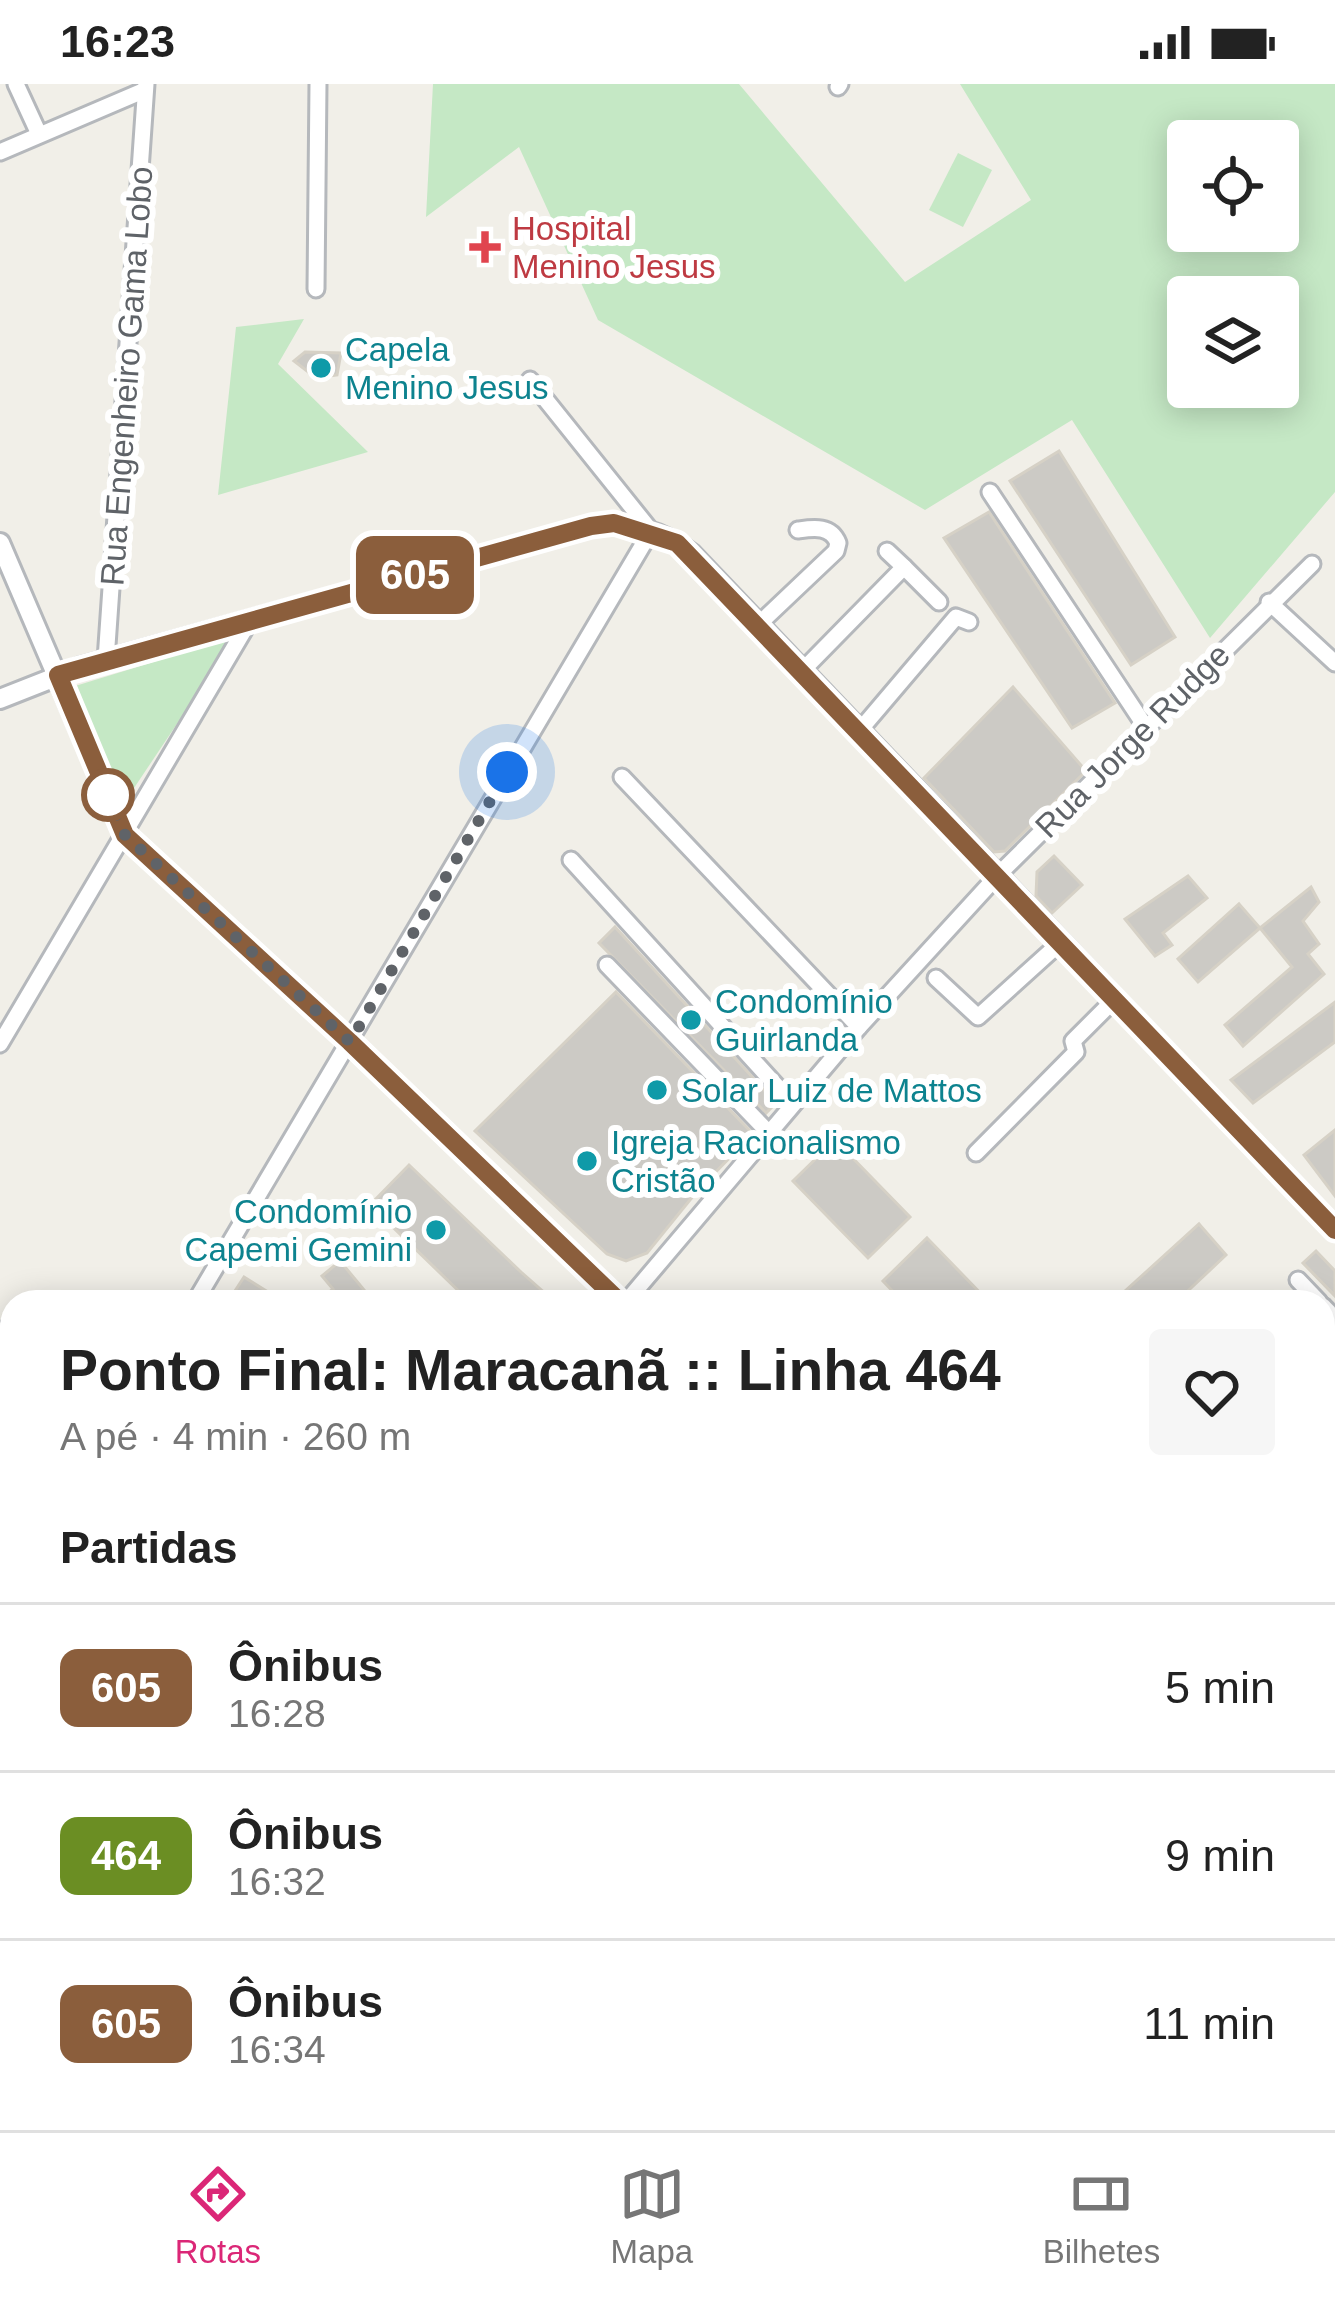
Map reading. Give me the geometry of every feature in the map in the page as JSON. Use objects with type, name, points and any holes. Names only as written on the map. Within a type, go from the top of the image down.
[{"type":"street","points":[[16,84],[39,134]]},
{"type":"street","points":[[316,289],[318,84]]},
{"type":"street","points":[[0,152],[146,87]]},
{"type":"street","name":"Rua Engenheiro Gama Lobo","points":[[106,661],[146,87]]},
{"type":"street","points":[[530,380],[651,531]]},
{"type":"street","points":[[990,493],[1145,726]]},
{"type":"street","points":[[0,699],[58,675],[591,526],[614,523],[651,531],[692,554],[1335,1230]]},
{"type":"street","points":[[759,624],[836,551],[838,543],[830,532],[820,527],[798,530]]},
{"type":"street","points":[[203,1290],[651,531]]},
{"type":"street","points":[[0,542],[125,835],[610,1290]]},
{"type":"street","points":[[886,550],[939,602]]},
{"type":"street","name":"Rua Jorge Rudge","points":[[633,1290],[998,875],[1268,602],[1312,564]]},
{"type":"street","points":[[802,670],[904,568]]},
{"type":"street","points":[[1268,602],[1335,663]]},
{"type":"street","points":[[860,730],[956,617],[969,622]]},
{"type":"street","points":[[0,1044],[249,622]]},
{"type":"street","points":[[622,777],[859,1028]]},
{"type":"street","points":[[571,860],[793,1104]]},
{"type":"street","points":[[936,978],[977,1017],[1061,942]]},
{"type":"street","points":[[607,965],[769,1133]]},
{"type":"street","points":[[976,1153],[1076,1052],[1073,1041],[1115,1000]]},
{"type":"street","points":[[1298,1280],[1308,1290]]},
{"type":"green space","points":[[433,84],[739,84],[905,282],[1031,200],[960,84],[1335,84],[1335,492],[1210,638],[1072,420],[925,510],[598,320],[519,147],[426,217]]},
{"type":"green space","points":[[958,153],[992,170],[963,227],[929,210]]},
{"type":"green space","points":[[304,319],[278,364],[368,452],[218,495],[236,327]]},
{"type":"green space","points":[[235,637],[124,803],[72,687]]},
{"type":"building","name":"Capela Menino Jesus","points":[[305,352],[341,353],[337,375],[316,378],[294,361]]},
{"type":"building","points":[[1059,451],[1175,637],[1131,665],[1010,481]]},
{"type":"building","points":[[989,512],[1115,703],[1072,728],[944,538]]},
{"type":"building","points":[[1013,687],[1086,771],[1005,851],[994,852],[924,778]]},
{"type":"building","points":[[1054,856],[1082,885],[1052,913],[1036,896],[1037,872]]},
{"type":"building","points":[[1188,876],[1207,898],[1163,933],[1172,945],[1155,956],[1125,919]]},
{"type":"building","points":[[1311,887],[1319,902],[1303,921],[1319,944],[1308,954],[1324,974],[1243,1046],[1225,1025],[1292,967],[1260,928]]},
{"type":"building","points":[[1239,904],[1260,928],[1198,982],[1178,959]]},
{"type":"building","name":"Condomínio Guirlanda","points":[[615,927],[776,1103],[766,1113],[599,943]]},
{"type":"building","points":[[616,992],[753,1134],[698,1190],[647,1253],[626,1261],[607,1254],[475,1131]]},
{"type":"building","points":[[1335,1002],[1335,1042],[1253,1103],[1231,1080]]},
{"type":"building","points":[[1335,1130],[1335,1196],[1304,1155]]},
{"type":"building","points":[[835,1140],[910,1217],[868,1258],[793,1181]]},
{"type":"building","name":"Condomínio Capemi Gemini","points":[[409,1165],[541,1290],[458,1290],[370,1205]]},
{"type":"building","points":[[1199,1224],[1226,1255],[1189,1290],[1126,1290]]},
{"type":"building","points":[[927,1238],[977,1290],[892,1290],[883,1281]]},
{"type":"building","points":[[1316,1251],[1335,1271],[1335,1290],[1329,1290],[1303,1263]]},
{"type":"building","points":[[340,1261],[364,1290],[332,1290],[322,1276]]},
{"type":"building","points":[[244,1277],[265,1290],[236,1290]]},
{"type":"bus line","name":"605","points":[[608,1290],[350,1042],[125,835],[58,675],[591,526],[614,523],[651,531],[692,554],[1335,1230]]},
{"type":"place","name":"Hospital Menino Jesus","points":[[485,247]]},
{"type":"place","name":"Capela Menino Jesus","points":[[321,368]]},
{"type":"place","name":"Condomínio Guirlanda","points":[[691,1020]]},
{"type":"place","name":"Solar Luiz de Mattos","points":[[657,1090]]},
{"type":"place","name":"Igreja Racionalismo Cristão","points":[[587,1161]]},
{"type":"place","name":"Condomínio Capemi Gemini","points":[[436,1230]]},
{"type":"route","points":[[108,795],[125,835],[350,1042],[507,772]]}]
